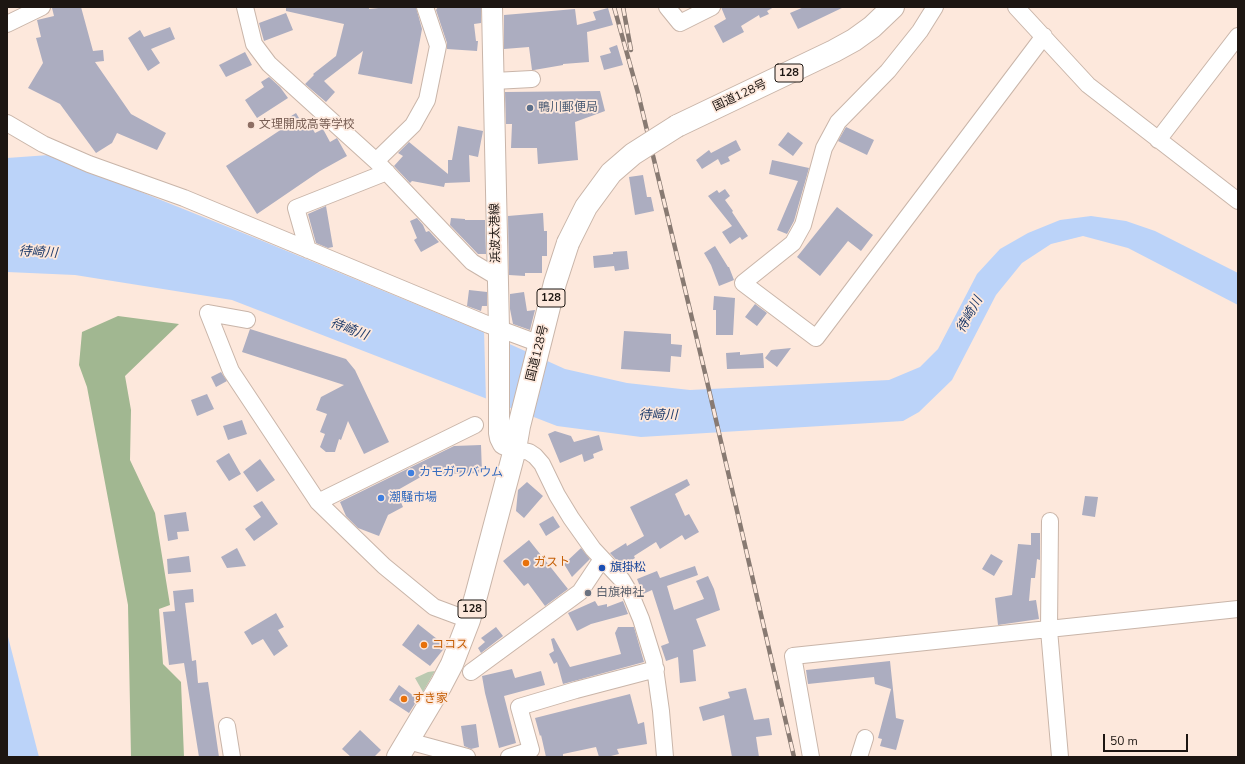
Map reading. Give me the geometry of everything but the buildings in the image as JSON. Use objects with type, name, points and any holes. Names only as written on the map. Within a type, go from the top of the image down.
[{"type":"highway","name":"国道128号","points":[[403,749],[452,664],[469,620],[515,449],[519,426],[555,284],[568,243],[586,207],[611,174],[633,154],[677,126],[854,40],[872,27],[893,7]]},
{"type":"main road","name":"浜波太港線","points":[[495,7],[494,81],[498,418],[500,438],[503,444],[515,449]]},
{"type":"street","points":[[7,24],[42,7]]},
{"type":"street","points":[[245,7],[254,44],[269,64],[381,166],[472,262],[497,277]]},
{"type":"street","points":[[308,250],[296,208],[381,166],[412,125],[427,100],[438,46],[425,7]]},
{"type":"street","points":[[667,7],[680,23],[712,7]]},
{"type":"street","points":[[935,7],[920,31],[888,71],[838,122],[824,148],[803,225],[793,242],[743,283],[816,338],[1044,36]]},
{"type":"street","points":[[1016,7],[1088,85],[1238,201]]},
{"type":"street","points":[[1158,140],[1238,36]]},
{"type":"street","points":[[494,81],[532,79]]},
{"type":"street","points":[[7,123],[43,144],[89,164],[184,198],[308,250],[498,335],[539,349]]},
{"type":"street","points":[[247,320],[208,313],[231,371],[318,502],[384,566],[434,607],[469,620]]},
{"type":"street","points":[[318,502],[475,425]]},
{"type":"street","points":[[515,449],[529,452],[542,464],[557,495],[571,518],[602,559],[622,580],[631,595],[644,629],[656,669],[665,757]]},
{"type":"street","points":[[1050,522],[1049,630],[1060,757]]},
{"type":"street","points":[[471,672],[580,592],[602,559]]},
{"type":"street","points":[[811,757],[793,656],[1049,630],[1238,613]]},
{"type":"street","points":[[509,757],[531,750],[519,707],[656,669]]},
{"type":"street","points":[[227,726],[232,757]]},
{"type":"street","points":[[859,757],[865,738]]},
{"type":"street","points":[[403,749],[467,757]]},
{"type":"green space","points":[[118,316],[179,324],[125,376],[131,410],[130,460],[155,513],[170,605],[159,609],[163,664],[181,682],[184,757],[131,757],[128,605],[87,387],[79,365],[82,332]]},
{"type":"green space","points":[[435,671],[423,692],[415,678],[428,672]]},
{"type":"water","name":"待崎川","points":[[49,155],[483,332],[565,369],[627,383],[690,390],[889,380],[920,367],[938,349],[977,274],[1000,249],[1028,233],[1060,220],[1091,216],[1126,221],[1155,231],[1238,273],[1238,305],[1128,248],[1083,236],[1051,244],[1022,263],[996,295],[952,380],[919,412],[903,421],[641,437],[557,426],[232,300],[75,275],[7,272],[7,158]]},
{"type":"water","points":[[7,633],[39,757],[7,757]]},
{"type":"pier","points":[[484,330],[506,340],[509,410],[486,401]]},
{"type":"railway","points":[[614,7],[638,93],[706,377],[794,757]]},
{"type":"railway","points":[[623,7],[631,50]]},
{"type":"place","name":"鴨川郵便局","points":[[530,108]]},
{"type":"place","name":"文理開成高等学校","points":[[251,125]]},
{"type":"place","name":"カモガワバウム","points":[[411,473]]},
{"type":"place","name":"潮騒市場","points":[[381,498]]},
{"type":"place","name":"ガスト","points":[[526,563]]},
{"type":"place","name":"旗掛松","points":[[602,568]]},
{"type":"place","name":"白旗神社","points":[[588,593]]},
{"type":"place","name":"ココス","points":[[424,645]]},
{"type":"place","name":"すき家","points":[[404,699]]}]
